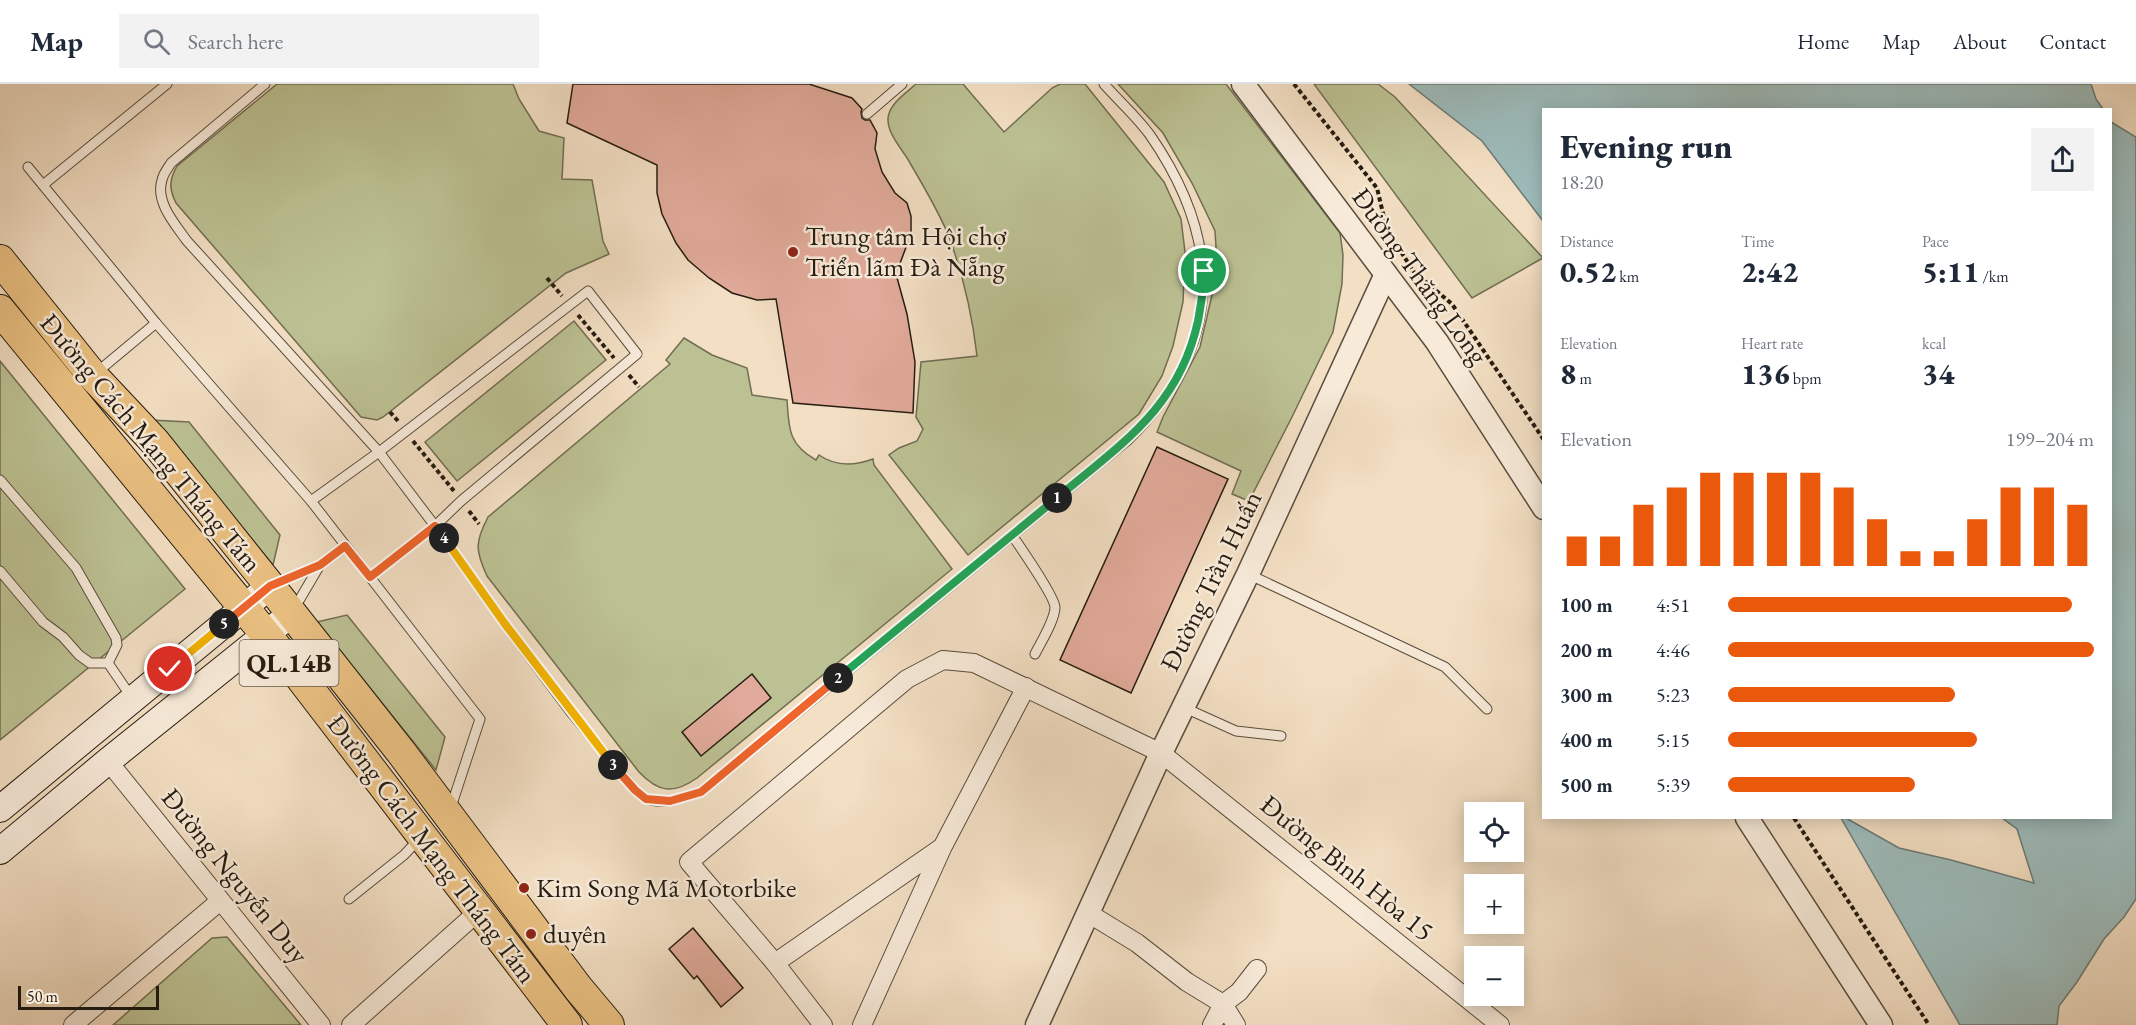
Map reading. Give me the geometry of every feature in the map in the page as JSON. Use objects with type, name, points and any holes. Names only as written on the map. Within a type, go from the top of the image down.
[{"type":"highway","name":"Đường Cách Mạng Tháng Tám","points":[[0,260],[93,376],[155,442],[270,586],[448,815],[578,988],[609,1025]]},
{"type":"highway","name":"Đường Cách Mạng Tháng Tám","points":[[0,310],[245,607],[567,1025]]},
{"type":"main road","points":[[0,808],[270,586]]},
{"type":"main road","points":[[0,850],[291,614]]},
{"type":"street","name":"Đường Thăng Long","points":[[1243,84],[1437,342],[1542,505]]},
{"type":"street","name":"Đường Trần Huấn","points":[[1037,1025],[1161,753],[1248,574],[1386,274]]},
{"type":"street","name":"Đường Bình Hòa 15","points":[[775,963],[689,862],[907,679],[943,660],[974,663],[1161,753],[1490,1022]]},
{"type":"street","points":[[862,1025],[943,846],[1026,687]]},
{"type":"street","name":"Đường Nguyễn Duy","points":[[108,761],[321,1025]]},
{"type":"street","points":[[1748,819],[1881,1025]]},
{"type":"street","points":[[823,1025],[775,963],[943,846]]},
{"type":"street","points":[[73,1025],[220,901]]},
{"type":"street","points":[[351,1025],[480,910]]},
{"type":"street","points":[[1088,913],[1137,943],[1187,982],[1223,1004],[1236,1025]]},
{"type":"street","points":[[1212,1025],[1223,1004],[1239,992],[1257,969]]},
{"type":"lane","points":[[44,185],[167,84]]},
{"type":"lane","points":[[265,84],[171,163],[162,179],[160,190],[164,205],[174,224],[379,452],[505,624],[622,776],[646,799],[657,801],[670,801],[701,792],[1128,440],[1149,418],[1176,382],[1188,357],[1204,288],[1202,255],[1196,227],[1183,193],[1149,134],[1104,84]]},
{"type":"lane","points":[[867,114],[902,84]]},
{"type":"lane","points":[[28,167],[156,323],[311,501],[480,719],[448,815]]},
{"type":"lane","points":[[311,501],[379,452],[588,291],[637,354],[461,501],[435,526],[370,577]]},
{"type":"lane","points":[[93,376],[156,323]]},
{"type":"lane","points":[[0,480],[76,567],[116,638],[117,645],[108,663]]},
{"type":"lane","points":[[1012,535],[1055,605],[1053,616],[1035,654]]},
{"type":"lane","points":[[270,586],[320,565],[345,546]]},
{"type":"lane","points":[[291,614],[320,565]]},
{"type":"lane","points":[[0,571],[43,622],[63,637],[79,655],[90,663],[108,663]]},
{"type":"lane","points":[[1248,574],[1445,667],[1487,709]]},
{"type":"lane","points":[[108,663],[133,699]]},
{"type":"lane","points":[[1183,707],[1236,731],[1281,736]]},
{"type":"lane","points":[[349,899],[404,855],[423,836]]},
{"type":"path","points":[[1294,84],[1377,188],[1387,230],[1414,272],[1452,304],[1542,437]]},
{"type":"path","points":[[547,278],[639,387]]},
{"type":"path","points":[[390,412],[479,524]]},
{"type":"path","points":[[1795,819],[1929,1025]]},
{"type":"green space","points":[[277,84],[513,84],[519,99],[539,131],[564,138],[562,179],[592,180],[603,241],[609,254],[566,273],[383,417],[377,420],[361,417],[176,203],[172,193],[171,180],[177,166]]},
{"type":"green space","points":[[916,84],[963,84],[1004,132],[1052,88],[1060,84],[1085,84],[1164,182],[1181,219],[1185,252],[1183,302],[1173,346],[1162,376],[1139,414],[968,555],[889,455],[917,441],[923,429],[916,417],[921,362],[977,356],[966,293],[947,232],[888,124],[891,108]]},
{"type":"green space","points":[[1118,84],[1226,84],[1340,233],[1343,255],[1342,284],[1333,332],[1249,501],[1232,494],[1241,471],[1157,432],[1200,347],[1217,263],[1215,231],[1192,183],[1163,133]]},
{"type":"green space","points":[[1314,84],[1378,84],[1395,97],[1542,257],[1472,298]]},
{"type":"green space","points":[[574,321],[606,360],[457,481],[425,442]]},
{"type":"green space","points":[[684,338],[712,355],[747,368],[752,395],[787,400],[788,419],[795,442],[816,460],[819,455],[832,462],[845,464],[873,459],[874,465],[952,569],[697,778],[680,787],[666,789],[653,784],[639,772],[487,576],[480,559],[478,546],[488,517],[670,364],[666,360]]},
{"type":"green space","points":[[0,361],[185,589],[0,740]]},
{"type":"green space","points":[[151,420],[189,422],[280,535],[273,565]]},
{"type":"green space","points":[[347,615],[445,737],[436,770],[317,622]]},
{"type":"green space","points":[[227,937],[301,1025],[113,1025],[212,938]]},
{"type":"water","points":[[1409,84],[2091,84],[2096,99],[2102,108],[1542,108],[1542,220],[1482,141]]},
{"type":"water","points":[[2112,123],[2136,137],[2136,899],[2124,917],[2104,939],[2059,1006],[2057,1025],[1960,1025],[1842,819],[1848,819],[1899,848],[2034,883],[2017,829],[2003,819],[2112,819]]},
{"type":"building","name":"Trung tâm Hội chợ Triển lãm Đà Nẵng","points":[[573,84],[809,84],[852,98],[862,109],[862,118],[870,120],[877,133],[875,149],[882,172],[895,193],[907,203],[911,216],[911,234],[896,274],[907,314],[915,362],[913,413],[793,403],[776,299],[757,300],[732,293],[709,278],[688,260],[676,243],[662,214],[657,193],[657,165],[567,123]]},
{"type":"building","points":[[1157,447],[1228,479],[1131,693],[1060,660]]},
{"type":"building","points":[[752,674],[771,698],[701,756],[682,732]]},
{"type":"building","points":[[693,928],[743,988],[721,1007],[697,976],[694,979],[669,949]]},
{"type":"place","name":"Trung tâm Hội chợ Triển lãm Đà Nẵng","points":[[793,252]]},
{"type":"place","name":"Kim Song Mã Motorbike","points":[[524,888]]},
{"type":"place","name":"duyên","points":[[531,934]]},
{"type":"route","points":[[170,669],[270,586],[320,565],[345,546],[370,577],[435,526],[570,711],[635,790],[646,799],[657,801],[670,801],[701,792],[1140,428],[1176,382],[1188,357],[1204,288],[1204,271]]}]
